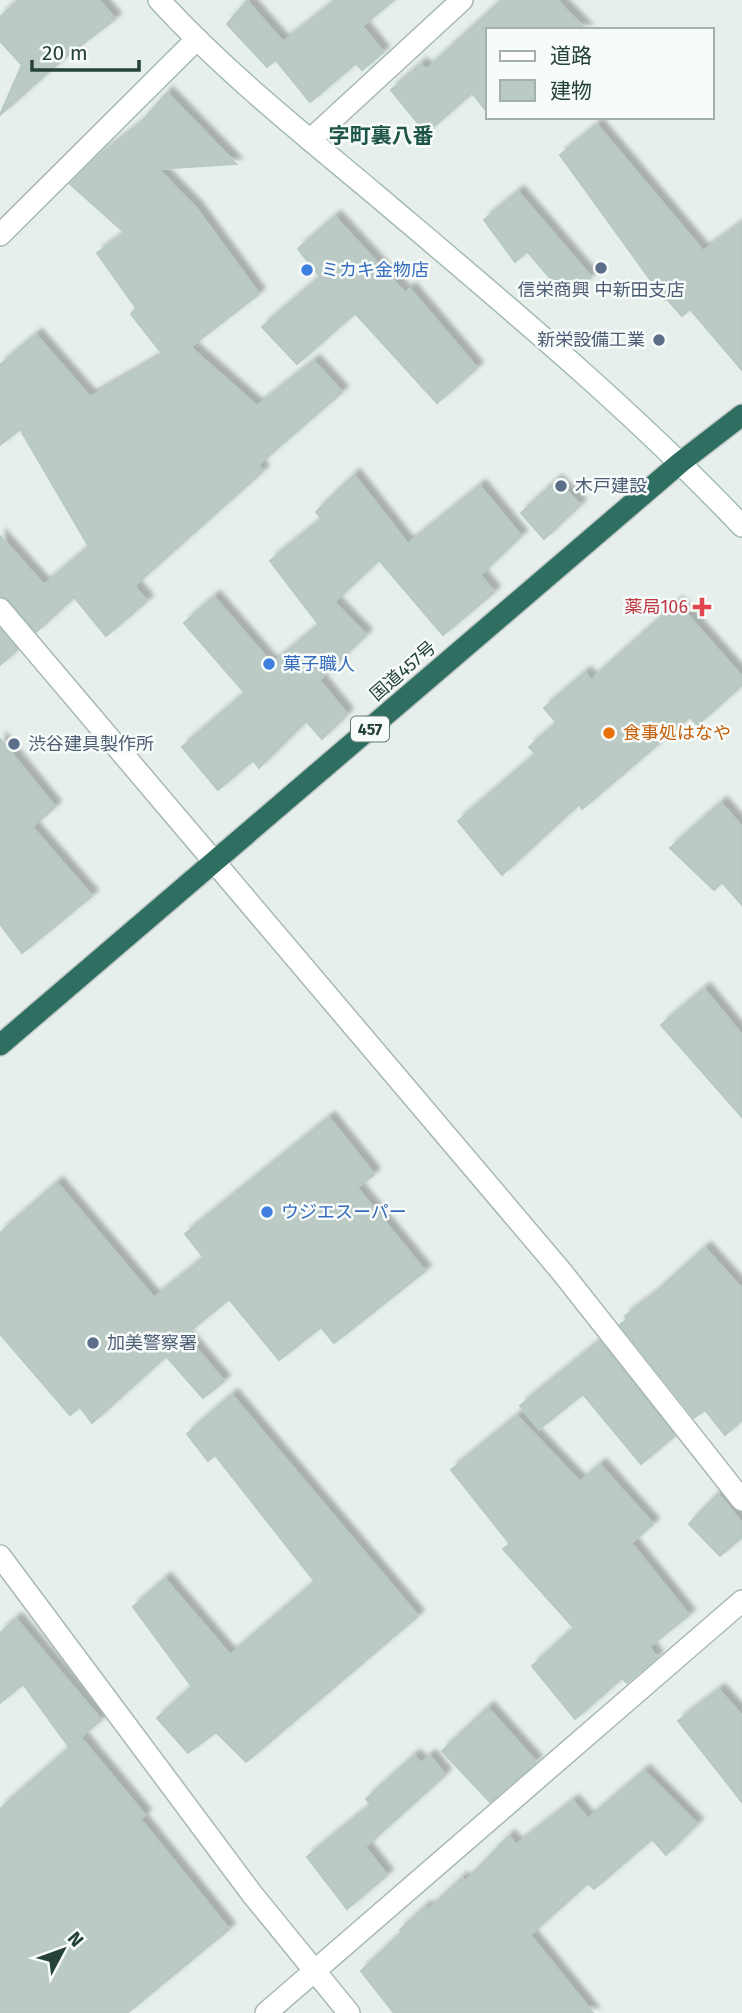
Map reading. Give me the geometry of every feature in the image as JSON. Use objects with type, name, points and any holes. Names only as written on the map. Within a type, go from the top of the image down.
[{"type":"highway","name":"国道457号","points":[[0,1045],[681,462],[742,415]]},
{"type":"street","points":[[159,0],[246,88],[526,323],[681,462],[742,526]]},
{"type":"street","points":[[310,140],[462,0]]},
{"type":"street","points":[[0,235],[197,39]]},
{"type":"street","points":[[0,609],[561,1271],[742,1500]]},
{"type":"street","points":[[0,1556],[252,1894],[349,2013]]},
{"type":"street","points":[[266,2013],[742,1601]]},
{"type":"building","points":[[19,0],[99,0],[115,19],[64,58],[0,115],[22,65],[0,41],[0,17]]},
{"type":"building","points":[[337,0],[394,0],[362,26],[383,52],[362,70],[356,63],[310,102],[276,60],[267,67],[227,24],[247,1],[283,42]]},
{"type":"building","points":[[502,0],[557,0],[584,28],[486,28],[486,110],[472,93],[426,133],[391,90],[421,64],[426,70]]},
{"type":"building","points":[[167,93],[236,164],[158,169],[196,208],[259,294],[190,347],[257,406],[314,361],[342,392],[258,465],[263,471],[134,586],[147,601],[106,636],[74,597],[36,632],[10,601],[0,596],[0,536],[44,585],[89,547],[20,429],[0,445],[0,365],[36,335],[90,397],[163,355],[131,314],[136,308],[97,253],[125,233],[70,184],[96,158],[140,124]]},
{"type":"building","points":[[597,125],[703,251],[742,223],[742,370],[690,309],[682,316],[665,300],[560,155]]},
{"type":"building","points":[[518,192],[591,277],[567,298],[527,251],[515,262],[484,220]]},
{"type":"building","points":[[335,217],[405,293],[410,289],[477,368],[437,403],[355,313],[297,364],[262,327],[320,277],[298,249]]},
{"type":"building","points":[[354,475],[408,544],[480,486],[521,536],[480,575],[494,592],[443,635],[379,560],[334,602],[366,635],[319,680],[347,714],[322,739],[306,721],[259,768],[253,760],[218,790],[182,747],[245,693],[184,623],[214,597],[272,664],[319,625],[270,561],[322,519],[316,512]]},
{"type":"building","points":[[556,481],[580,505],[544,539],[521,513]]},
{"type":"building","points":[[677,603],[742,677],[742,685],[697,725],[690,717],[582,809],[579,804],[502,875],[458,821],[536,754],[529,747],[557,723],[544,708],[585,673],[591,680]]},
{"type":"building","points":[[0,629],[17,650],[0,665]]},
{"type":"building","points":[[0,739],[55,807],[32,827],[92,896],[22,953],[0,924]]},
{"type":"building","points":[[721,803],[742,827],[742,905],[722,882],[714,890],[670,848]]},
{"type":"building","points":[[704,989],[742,1035],[742,1117],[661,1025]]},
{"type":"building","points":[[329,1118],[374,1174],[357,1188],[425,1271],[334,1343],[321,1327],[279,1360],[229,1299],[185,1335],[224,1381],[203,1398],[166,1356],[92,1423],[80,1407],[70,1415],[0,1334],[0,1233],[57,1183],[154,1298],[204,1258],[185,1234]]},
{"type":"building","points":[[705,1248],[742,1289],[742,1420],[725,1435],[705,1410],[694,1418],[620,1325],[627,1319],[625,1316],[652,1296]]},
{"type":"building","points":[[600,1341],[674,1436],[641,1464],[583,1394],[539,1429],[520,1406]]},
{"type":"building","points":[[232,1395],[418,1616],[246,1762],[216,1732],[188,1753],[157,1718],[192,1687],[133,1607],[165,1579],[230,1655],[315,1582],[215,1455],[208,1461],[187,1434]]},
{"type":"building","points":[[517,1416],[580,1482],[600,1465],[653,1524],[631,1543],[689,1615],[649,1647],[657,1657],[627,1683],[622,1678],[575,1719],[532,1666],[574,1628],[503,1549],[510,1544],[451,1470]]},
{"type":"building","points":[[718,1494],[742,1523],[742,1537],[720,1556],[689,1524]]},
{"type":"building","points":[[16,1619],[101,1720],[69,1747],[23,1684],[0,1703],[0,1633]]},
{"type":"building","points":[[719,1690],[742,1716],[742,1802],[678,1721]]},
{"type":"building","points":[[488,1708],[536,1762],[490,1802],[442,1751]]},
{"type":"building","points":[[81,1738],[145,1815],[140,1819],[229,1929],[127,2013],[0,2013],[0,1809]]},
{"type":"building","points":[[414,1756],[421,1763],[430,1756],[445,1775],[365,1847],[387,1875],[347,1909],[307,1857],[371,1805],[366,1799]]},
{"type":"building","points":[[644,1771],[697,1824],[666,1855],[652,1839],[594,1889],[588,1883],[530,1935],[593,2013],[394,2013],[361,1971],[402,1932],[400,1930],[425,1907],[428,1910],[462,1878],[465,1882],[509,1836],[516,1845],[573,1801],[588,1819]]},
{"type":"place","name":"信栄商興 中新田支店","points":[[601,268]]},
{"type":"place","name":"ミカキ金物店","points":[[307,270]]},
{"type":"place","name":"新栄設備工業","points":[[659,340]]},
{"type":"place","name":"木戸建設","points":[[561,486]]},
{"type":"place","name":"薬局106","points":[[702,607]]},
{"type":"place","name":"菓子職人","points":[[269,664]]},
{"type":"place","name":"食事処はなや","points":[[609,733]]},
{"type":"place","name":"渋谷建具製作所","points":[[14,744]]},
{"type":"place","name":"ウジエスーパー","points":[[267,1212]]},
{"type":"place","name":"加美警察署","points":[[93,1343]]},
{"type":"district","name":"字町裏八番","points":[[381,136]]}]
